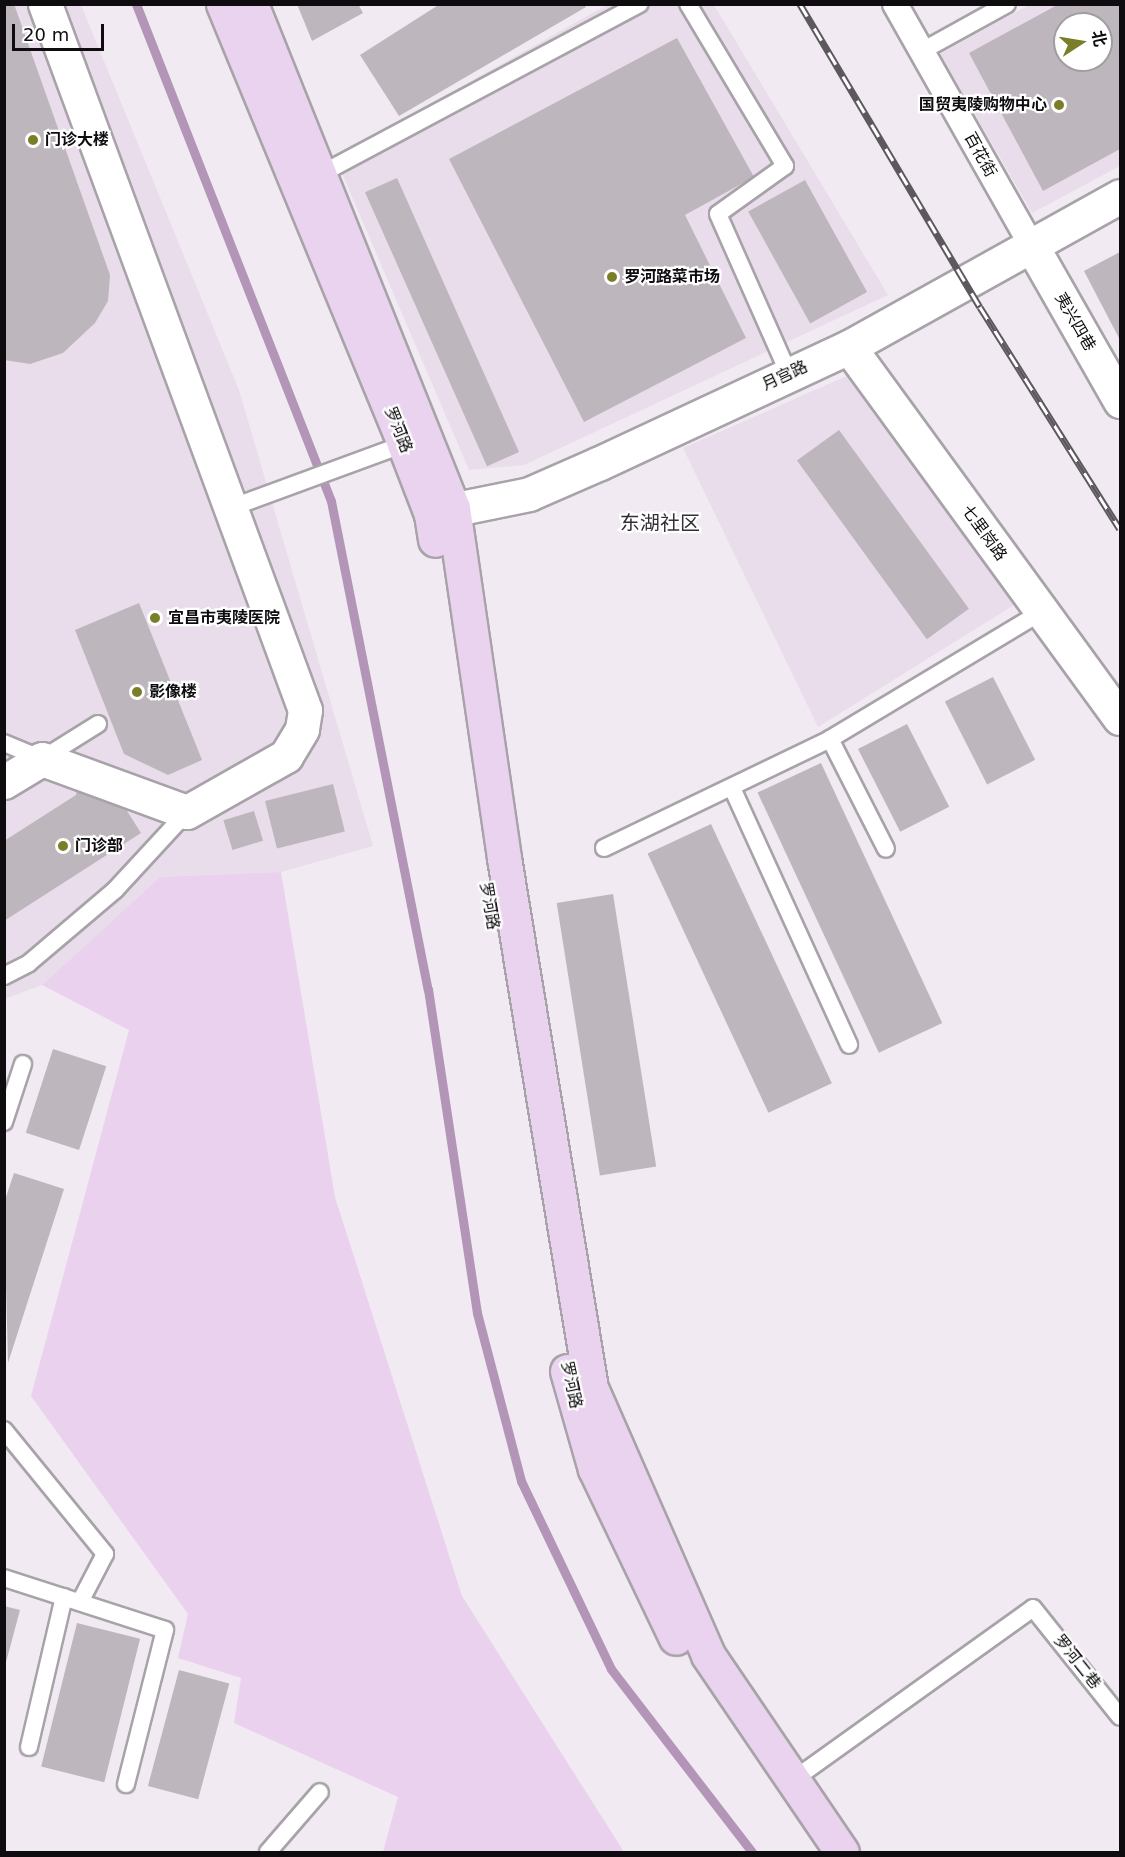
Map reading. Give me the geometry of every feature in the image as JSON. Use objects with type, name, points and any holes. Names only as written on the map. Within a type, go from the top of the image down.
[{"type":"main road","name":"罗河路","points":[[223,4],[404,444],[442,511]]},
{"type":"main road","name":"罗河路","points":[[251,4],[321,174],[442,511],[481,860],[572,1399],[595,1469],[691,1672],[793,1780],[842,1852]]},
{"type":"street","points":[[4,782],[42,759],[186,812],[274,766],[296,744],[302,729],[305,710],[298,681],[45,4]]},
{"type":"street","name":"百花街","points":[[895,4],[1029,243]]},
{"type":"street","name":"月宫路","points":[[442,511],[529,494],[849,348],[1029,243],[1120,196]]},
{"type":"street","name":"夷兴四巷","points":[[1029,243],[1120,401]]},
{"type":"street","name":"七里岗路","points":[[849,348],[1120,718]]},
{"type":"lane","points":[[321,174],[640,4]]},
{"type":"lane","points":[[688,4],[785,166],[718,214],[789,374]]},
{"type":"lane","points":[[922,51],[1007,4]]},
{"type":"lane","points":[[233,507],[404,444]]},
{"type":"lane","points":[[604,848],[733,790],[830,739],[1041,612]]},
{"type":"lane","points":[[4,743],[42,759],[98,724]]},
{"type":"lane","points":[[830,739],[886,849]]},
{"type":"lane","points":[[733,790],[849,1045]]},
{"type":"lane","points":[[4,976],[29,963],[115,890],[186,812]]},
{"type":"lane","points":[[4,1122],[23,1064]]},
{"type":"lane","points":[[4,1430],[105,1554],[72,1600],[29,1747]]},
{"type":"lane","points":[[4,1578],[165,1630],[126,1784]]},
{"type":"lane","name":"罗河二巷","points":[[793,1780],[1033,1608],[1120,1717]]},
{"type":"lane","points":[[268,1852],[320,1792]]},
{"type":"shaded area","name":"宜昌市夷陵医院","points":[[5,5],[81,5],[239,390],[373,846],[281,872],[160,877],[42,985],[5,999]]},
{"type":"shaded area","name":"罗河路菜市场","points":[[607,5],[714,5],[888,295],[524,465],[469,470],[335,157]]},
{"type":"shaded area","name":"国贸夷陵购物中心","points":[[1029,5],[1120,5],[1120,166],[1032,213],[940,54]]},
{"type":"shaded area","points":[[849,375],[1014,605],[818,727],[683,448]]},
{"type":"shaded area","points":[[281,872],[335,1197],[462,1596],[624,1852],[383,1852],[398,1797],[234,1723],[241,1678],[178,1658],[188,1614],[31,1396],[129,1030],[42,985],[160,877]]},
{"type":"building","name":"门诊大楼","points":[[4,4],[14,4],[110,275],[108,301],[95,323],[63,353],[30,364],[4,360]]},
{"type":"building","points":[[297,4],[358,4],[363,13],[312,41]]},
{"type":"building","points":[[440,4],[584,4],[586,7],[399,116],[360,55]]},
{"type":"building","name":"国贸夷陵购物中心","points":[[1059,4],[1120,4],[1120,149],[1043,191],[969,53]]},
{"type":"building","name":"罗河路菜市场","points":[[677,38],[754,177],[685,215],[746,338],[584,422],[449,159]]},
{"type":"building","points":[[397,178],[519,452],[487,466],[365,192]]},
{"type":"building","points":[[805,180],[867,292],[810,323],[748,212]]},
{"type":"building","points":[[1120,252],[1120,340],[1084,271]]},
{"type":"building","points":[[839,430],[969,609],[927,639],[797,461]]},
{"type":"building","name":"影像楼","points":[[139,603],[202,760],[168,775],[124,754],[75,630]]},
{"type":"building","points":[[993,677],[1035,760],[987,784],[945,702]]},
{"type":"building","points":[[907,724],[949,807],[900,832],[858,749]]},
{"type":"building","points":[[821,763],[942,1023],[879,1053],[758,793]]},
{"type":"building","name":"门诊部","points":[[79,778],[117,795],[141,833],[4,921],[4,841],[76,795]]},
{"type":"building","points":[[333,784],[345,832],[277,848],[265,801]]},
{"type":"building","points":[[254,811],[263,841],[232,850],[223,820]]},
{"type":"building","points":[[711,824],[832,1083],[768,1113],[648,854]]},
{"type":"building","points":[[613,894],[656,1167],[600,1176],[557,903]]},
{"type":"building","points":[[53,1049],[106,1066],[79,1150],[26,1133]]},
{"type":"building","points":[[14,1173],[64,1189],[8,1363],[4,1203]]},
{"type":"building","points":[[4,1606],[20,1610],[5,1666],[4,1666]]},
{"type":"building","points":[[77,1623],[140,1639],[104,1782],[41,1767]]},
{"type":"building","points":[[179,1670],[229,1683],[198,1799],[148,1786]]},
{"type":"waterway","points":[[136,4],[331,501],[428,989],[477,1313],[521,1481],[611,1669],[752,1852]]},
{"type":"railway","points":[[800,4],[980,307],[1120,529]]},
{"type":"place","name":"国贸夷陵购物中心","points":[[1059,105]]},
{"type":"place","name":"门诊大楼","points":[[33,140]]},
{"type":"place","name":"罗河路菜市场","points":[[612,277]]},
{"type":"place","name":"宜昌市夷陵医院","points":[[155,618]]},
{"type":"place","name":"影像楼","points":[[137,692]]},
{"type":"place","name":"门诊部","points":[[63,846]]},
{"type":"district","name":"东湖社区","points":[[660,523]]}]
